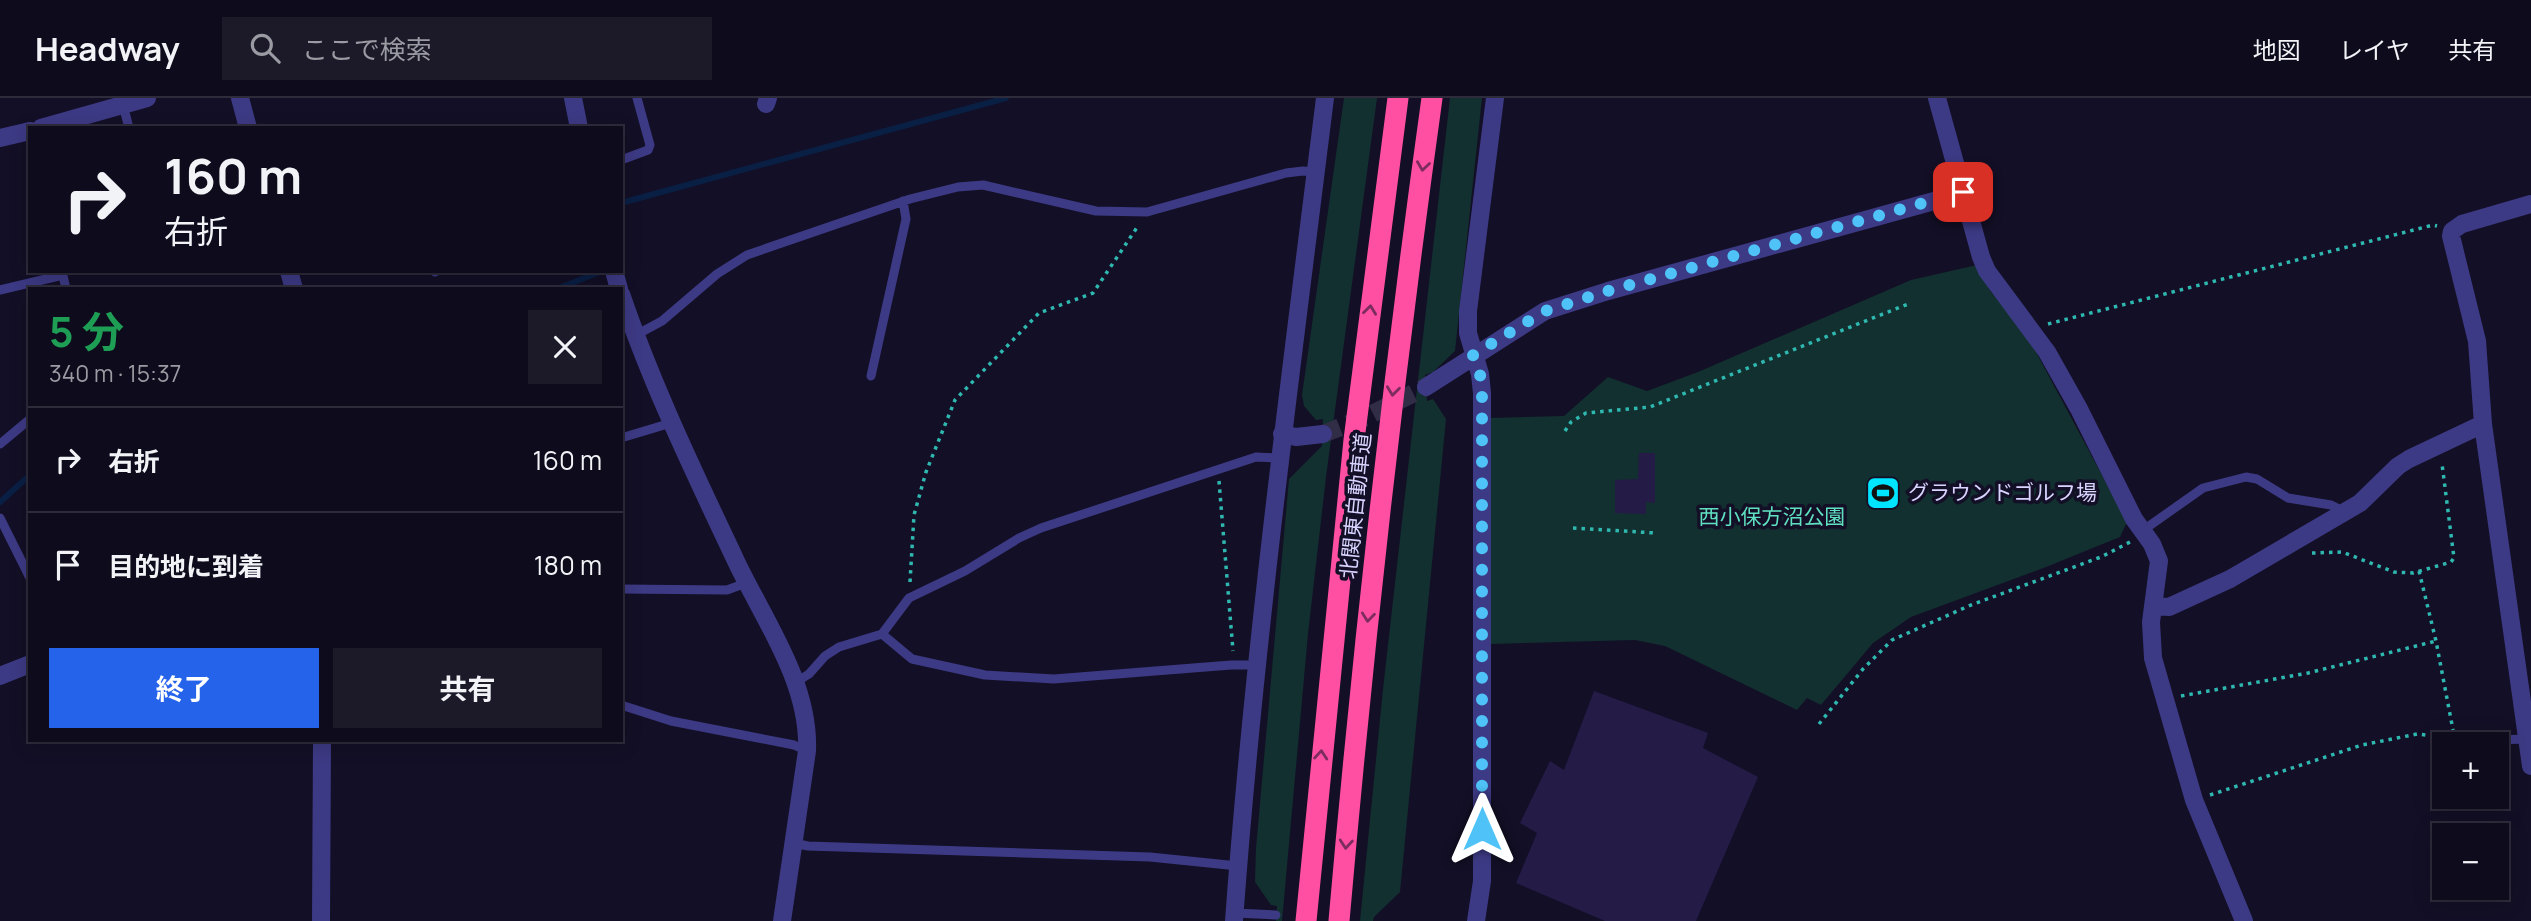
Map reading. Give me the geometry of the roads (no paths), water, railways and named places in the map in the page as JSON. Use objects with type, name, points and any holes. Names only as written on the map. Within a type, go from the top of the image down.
[{"type":"highway","name":"北関東自動車道","points":[[1306,921],[1354,440],[1398,98]]},
{"type":"highway","name":"北関東自動車道","points":[[1339,921],[1354,748],[1385,457],[1432,98]]},
{"type":"street","points":[[57,126],[147,98]]},
{"type":"street","points":[[240,98],[247,126]]},
{"type":"street","points":[[573,98],[579,126]]},
{"type":"street","points":[[1234,917],[1279,458],[1325,98]]},
{"type":"street","points":[[1476,921],[1482,881],[1482,393],[1480,374],[1468,333],[1468,311],[1494,98]]},
{"type":"street","points":[[1937,98],[1987,271],[2036,334],[2159,561],[2151,649],[2194,800],[2244,921]]},
{"type":"street","points":[[0,138],[28,134]]},
{"type":"street","points":[[1426,387],[1545,311],[1963,192]]},
{"type":"street","points":[[2531,204],[2462,224],[2452,231],[2452,244],[2477,341],[2483,424],[2531,766]]},
{"type":"street","points":[[623,300],[671,423],[796,682],[807,725],[807,751],[782,921]]},
{"type":"street","points":[[2154,606],[2169,607],[2230,579],[2360,503],[2398,466],[2483,424]]},
{"type":"street","points":[[1282,434],[1296,437],[1323,434]]},
{"type":"street","points":[[0,676],[28,665]]},
{"type":"street","points":[[321,921],[322,742]]},
{"type":"lane","points":[[623,159],[648,150],[650,145],[637,98]]},
{"type":"lane","points":[[123,105],[128,126]]},
{"type":"lane","points":[[635,335],[662,321],[717,274],[747,255],[904,201],[958,187],[983,185],[1096,211],[1147,212],[1286,173],[1316,173]]},
{"type":"lane","points":[[871,376],[906,219],[904,201]]},
{"type":"lane","points":[[0,290],[62,273]]},
{"type":"lane","points":[[0,444],[28,421]]},
{"type":"lane","points":[[623,437],[671,423]]},
{"type":"lane","points":[[796,682],[839,647],[882,634],[909,598],[965,571],[1019,538],[1041,528],[1219,468],[1256,457],[1279,458]]},
{"type":"lane","points":[[2142,531],[2203,488],[2246,477],[2257,479],[2288,498],[2331,505],[2345,512]]},
{"type":"lane","points":[[0,518],[28,574]]},
{"type":"lane","points":[[623,589],[727,590],[746,583]]},
{"type":"lane","points":[[882,634],[912,659],[985,675],[1054,679],[1257,665]]},
{"type":"lane","points":[[623,706],[671,721],[807,751]]},
{"type":"lane","points":[[2509,740],[2529,739]]},
{"type":"lane","points":[[793,843],[808,846],[1150,857],[1238,866]]},
{"type":"lane","points":[[1234,917],[1276,915]]},
{"type":"waterway","points":[[623,202],[1006,98]]},
{"type":"waterway","points":[[562,287],[597,273]]},
{"type":"waterway","points":[[0,502],[28,477]]},
{"type":"tunnel","points":[[1323,434],[1366,417],[1426,387]]},
{"type":"place","name":"グラウンドゴルフ場","points":[[1883,493]]},
{"type":"park label","name":"西小保方沼公園","points":[[1772,517]]}]
